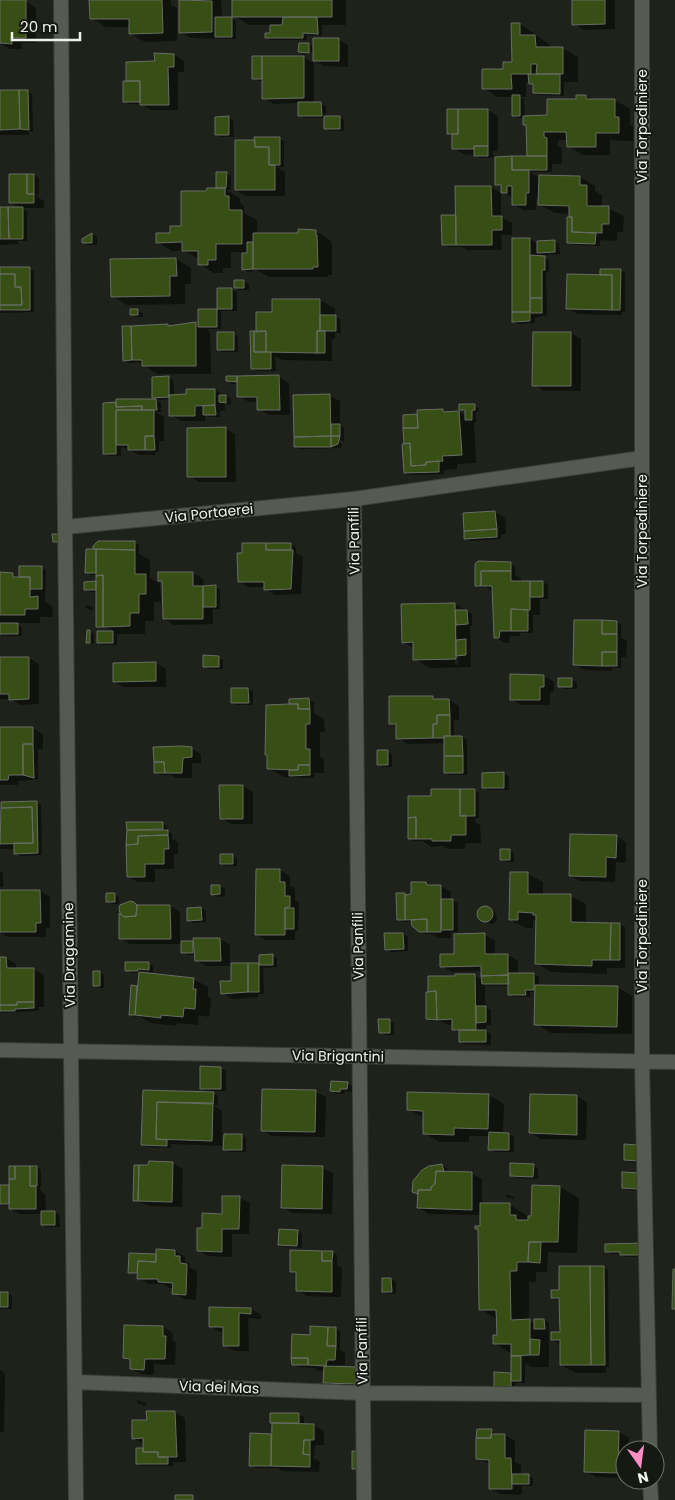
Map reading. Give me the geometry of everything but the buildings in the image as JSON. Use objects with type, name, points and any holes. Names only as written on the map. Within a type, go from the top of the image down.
[{"type":"street","name":"Via Dragamine","points":[[61,0],[70,1052],[76,1500]]},
{"type":"street","name":"Via Torpediniere","points":[[642,0],[642,1062],[650,1440]]},
{"type":"street","name":"Via Portaerei","points":[[65,527],[354,499],[642,458]]},
{"type":"street","name":"Via Panfili","points":[[354,499],[364,1500]]},
{"type":"street","name":"Via Brigantini","points":[[0,1050],[675,1062]]},
{"type":"street","name":"Via dei Mas","points":[[75,1382],[363,1393],[648,1394]]}]
